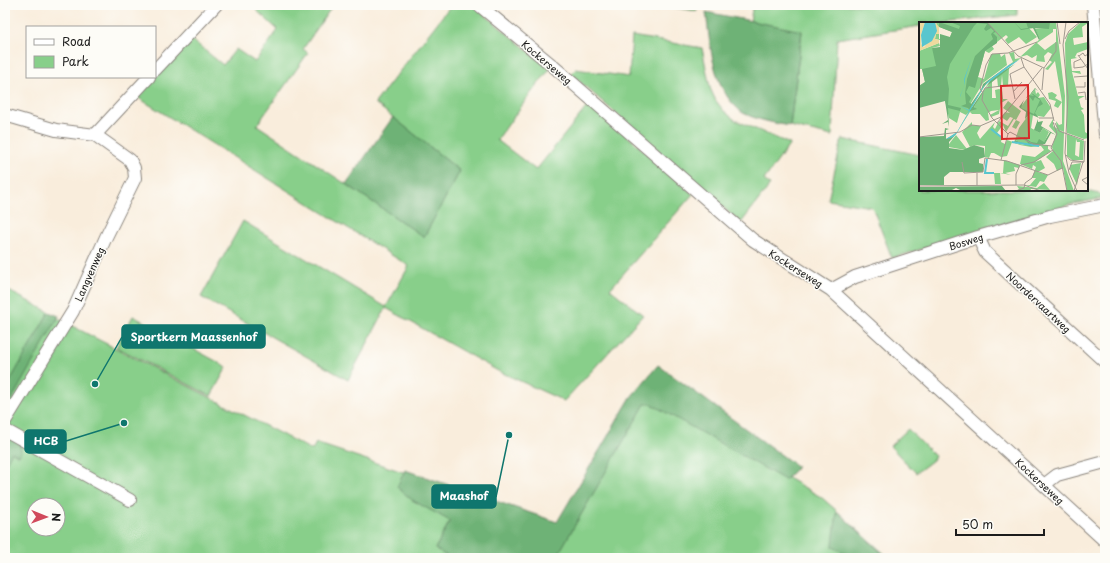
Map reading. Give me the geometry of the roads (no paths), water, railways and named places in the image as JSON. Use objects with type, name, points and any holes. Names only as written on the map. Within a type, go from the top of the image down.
[{"type":"street","points":[[156,69],[216,5]]},
{"type":"street","name":"Kockerseweg","points":[[479,5],[553,66],[753,240],[831,290],[1105,541]]},
{"type":"street","points":[[1093,5],[1105,134]]},
{"type":"street","points":[[5,114],[56,130],[95,134],[147,78]]},
{"type":"street","name":"Langvenweg","points":[[5,421],[73,311],[106,237],[135,178],[134,168],[130,160],[95,134]]},
{"type":"street","name":"Bosweg","points":[[831,290],[855,277],[978,237],[1050,216],[1105,205]]},
{"type":"street","name":"Noordervaartweg","points":[[978,237],[985,252],[1105,362]]},
{"type":"street","points":[[5,430],[130,500]]},
{"type":"street","points":[[1044,485],[1057,475],[1105,462]]},
{"type":"place","name":"Sportkern Maassenhof","points":[[95,384]]},
{"type":"place","name":"HCB","points":[[124,423]]},
{"type":"place","name":"Maashof","points":[[509,435]]}]
